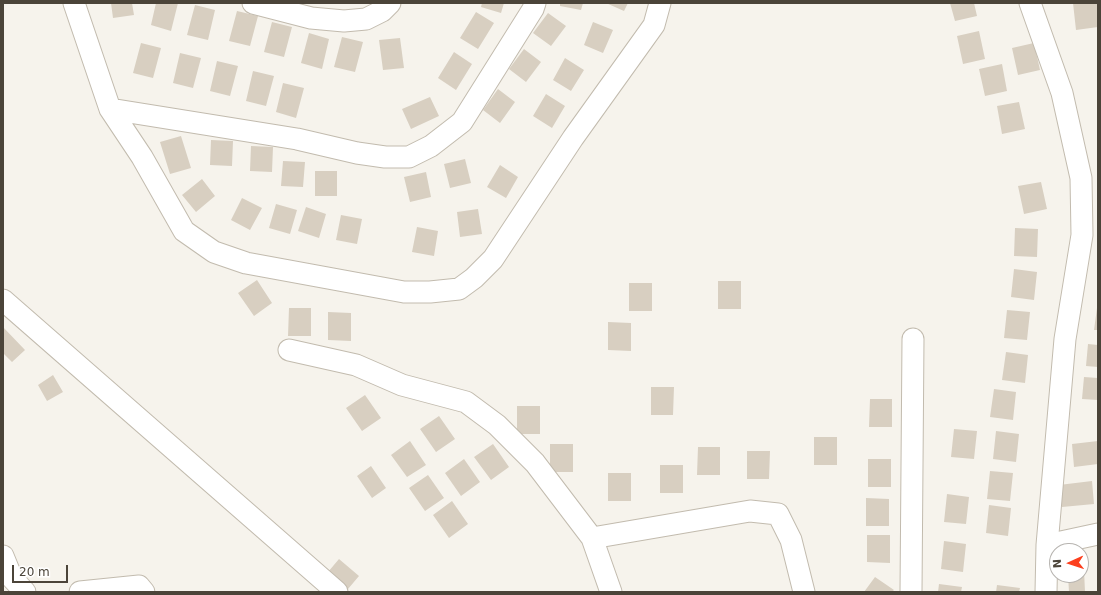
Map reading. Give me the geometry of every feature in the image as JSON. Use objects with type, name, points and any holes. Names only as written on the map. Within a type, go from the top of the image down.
[{"type":"street","points":[[74,3],[110,109],[142,157],[184,231],[214,252],[246,263],[404,292],[430,292],[459,288],[474,278],[493,259],[573,138],[654,25],[660,3]]},
{"type":"street","points":[[253,3],[308,10],[344,21],[366,19],[382,11],[390,3]]},
{"type":"street","points":[[110,109],[296,139],[357,153],[385,157],[409,157],[431,146],[462,122],[533,9],[535,3]]},
{"type":"street","points":[[1030,3],[1062,93],[1081,178],[1082,235],[1065,339],[1047,545],[1046,592]]},
{"type":"street","points":[[3,300],[337,592]]},
{"type":"street","points":[[912,592],[913,339]]},
{"type":"street","points":[[289,350],[356,365],[402,385],[466,402],[497,425],[535,463],[592,538],[611,592]]},
{"type":"street","points":[[592,538],[750,511],[778,514],[791,540],[804,592]]},
{"type":"street","points":[[1047,545],[1098,534]]},
{"type":"street","points":[[3,556],[12,578],[25,592]]},
{"type":"street","points":[[80,592],[139,586],[144,592]]},
{"type":"building","points":[[111,3],[132,3],[134,15],[113,18]]},
{"type":"building","points":[[156,3],[178,3],[171,31],[151,25]]},
{"type":"building","points":[[482,3],[504,3],[501,13],[481,7]]},
{"type":"building","points":[[560,3],[583,3],[581,10],[560,6]]},
{"type":"building","points":[[606,3],[628,3],[624,11]]},
{"type":"building","points":[[950,3],[974,3],[977,16],[955,21]]},
{"type":"building","points":[[1073,3],[1097,3],[1098,27],[1076,30]]},
{"type":"building","points":[[195,5],[215,10],[208,40],[187,35]]},
{"type":"building","points":[[237,11],[258,16],[250,46],[229,41]]},
{"type":"building","points":[[476,12],[494,23],[478,49],[460,38]]},
{"type":"building","points":[[548,13],[566,26],[551,46],[533,33]]},
{"type":"building","points":[[272,22],[292,27],[284,57],[264,52]]},
{"type":"building","points":[[593,22],[613,30],[603,53],[584,45]]},
{"type":"building","points":[[979,31],[985,59],[963,64],[957,36]]},
{"type":"building","points":[[309,33],[329,39],[322,69],[301,63]]},
{"type":"building","points":[[342,37],[363,42],[355,72],[334,67]]},
{"type":"building","points":[[400,38],[404,68],[383,70],[379,40]]},
{"type":"building","points":[[141,43],[161,48],[153,78],[133,73]]},
{"type":"building","points":[[1034,43],[1040,70],[1018,75],[1012,48]]},
{"type":"building","points":[[524,49],[541,62],[526,82],[509,69]]},
{"type":"building","points":[[454,52],[472,64],[456,90],[438,78]]},
{"type":"building","points":[[180,53],[201,58],[193,88],[173,83]]},
{"type":"building","points":[[565,58],[584,70],[571,91],[553,80]]},
{"type":"building","points":[[217,61],[238,66],[230,96],[210,91]]},
{"type":"building","points":[[1002,64],[1007,91],[985,96],[979,69]]},
{"type":"building","points":[[253,71],[274,76],[266,106],[246,101]]},
{"type":"building","points":[[283,83],[304,88],[296,118],[276,112]]},
{"type":"building","points":[[498,89],[515,102],[500,123],[483,110]]},
{"type":"building","points":[[546,94],[565,106],[552,128],[533,116]]},
{"type":"building","points":[[430,97],[439,116],[411,129],[402,109]]},
{"type":"building","points":[[1019,102],[1025,129],[1002,134],[997,106]]},
{"type":"building","points":[[181,136],[191,168],[170,174],[160,142]]},
{"type":"building","points":[[211,140],[233,141],[232,166],[210,165]]},
{"type":"building","points":[[251,146],[273,147],[272,172],[250,171]]},
{"type":"building","points":[[465,159],[471,183],[450,188],[444,164]]},
{"type":"building","points":[[283,161],[305,162],[303,187],[281,186]]},
{"type":"building","points":[[500,165],[518,177],[506,198],[487,187]]},
{"type":"building","points":[[315,171],[337,171],[337,196],[315,196]]},
{"type":"building","points":[[426,172],[431,197],[410,202],[404,177]]},
{"type":"building","points":[[202,179],[215,196],[196,212],[182,195]]},
{"type":"building","points":[[1041,182],[1047,209],[1024,214],[1018,186]]},
{"type":"building","points":[[242,198],[262,208],[250,230],[231,220]]},
{"type":"building","points":[[276,204],[297,210],[290,234],[269,228]]},
{"type":"building","points":[[306,207],[326,214],[319,238],[298,231]]},
{"type":"building","points":[[478,209],[482,234],[460,237],[457,212]]},
{"type":"building","points":[[341,215],[362,219],[357,244],[336,240]]},
{"type":"building","points":[[417,227],[438,231],[434,256],[412,252]]},
{"type":"building","points":[[1015,228],[1038,229],[1037,257],[1014,256]]},
{"type":"building","points":[[1014,269],[1037,272],[1034,300],[1011,297]]},
{"type":"building","points":[[257,280],[272,303],[254,316],[238,293]]},
{"type":"building","points":[[718,281],[741,281],[741,309],[718,309]]},
{"type":"building","points":[[629,283],[652,283],[652,311],[629,311]]},
{"type":"building","points":[[289,308],[311,308],[311,336],[288,336]]},
{"type":"building","points":[[1097,308],[1098,330],[1094,330]]},
{"type":"building","points":[[1007,310],[1030,312],[1027,340],[1004,338]]},
{"type":"building","points":[[328,312],[351,313],[351,341],[328,340]]},
{"type":"building","points":[[608,322],[631,323],[631,351],[608,350]]},
{"type":"building","points":[[3,327],[25,350],[12,362],[3,353]]},
{"type":"building","points":[[1088,344],[1098,345],[1098,367],[1086,366]]},
{"type":"building","points":[[1006,352],[1028,355],[1025,383],[1002,380]]},
{"type":"building","points":[[53,375],[63,392],[47,401],[38,385]]},
{"type":"building","points":[[1084,377],[1098,378],[1098,400],[1082,399]]},
{"type":"building","points":[[651,387],[674,387],[673,415],[651,415]]},
{"type":"building","points":[[994,389],[1016,392],[1013,420],[990,417]]},
{"type":"building","points":[[365,395],[381,418],[362,431],[346,408]]},
{"type":"building","points":[[870,399],[892,399],[892,427],[869,427]]},
{"type":"building","points":[[517,406],[540,406],[540,434],[517,434]]},
{"type":"building","points":[[439,416],[455,439],[436,452],[420,429]]},
{"type":"building","points":[[954,429],[977,431],[974,459],[951,457]]},
{"type":"building","points":[[996,431],[1019,434],[1016,462],[993,459]]},
{"type":"building","points":[[814,437],[837,437],[837,465],[814,465]]},
{"type":"building","points":[[410,441],[426,465],[407,477],[391,455]]},
{"type":"building","points":[[1098,441],[1098,464],[1074,467],[1072,444]]},
{"type":"building","points":[[493,444],[509,467],[491,480],[474,457]]},
{"type":"building","points":[[550,444],[573,444],[573,472],[550,472]]},
{"type":"building","points":[[698,447],[720,447],[720,475],[697,475]]},
{"type":"building","points":[[747,451],[770,451],[769,479],[747,479]]},
{"type":"building","points":[[464,459],[480,482],[461,496],[445,473]]},
{"type":"building","points":[[868,459],[891,459],[891,487],[868,487]]},
{"type":"building","points":[[660,465],[683,465],[683,493],[660,493]]},
{"type":"building","points":[[371,466],[386,488],[372,498],[357,476]]},
{"type":"building","points":[[990,471],[1013,473],[1010,501],[987,499]]},
{"type":"building","points":[[608,473],[631,473],[631,501],[608,501]]},
{"type":"building","points":[[428,475],[444,498],[425,511],[409,488]]},
{"type":"building","points":[[1092,481],[1094,504],[1062,507],[1059,485]]},
{"type":"building","points":[[947,494],[969,497],[966,524],[944,522]]},
{"type":"building","points":[[866,498],[889,499],[889,526],[866,526]]},
{"type":"building","points":[[452,501],[468,524],[449,538],[433,515]]},
{"type":"building","points":[[989,505],[1011,508],[1008,536],[986,533]]},
{"type":"building","points":[[867,535],[890,535],[890,563],[867,562]]},
{"type":"building","points":[[944,541],[966,544],[963,572],[941,569]]},
{"type":"building","points":[[339,559],[359,576],[348,589],[328,572]]},
{"type":"building","points":[[875,577],[894,590],[892,592],[864,592]]},
{"type":"building","points":[[1068,583],[1085,583],[1085,592],[1069,592]]},
{"type":"building","points":[[939,584],[962,587],[961,592],[938,592]]},
{"type":"building","points":[[997,585],[1020,588],[1019,592],[996,592]]}]
